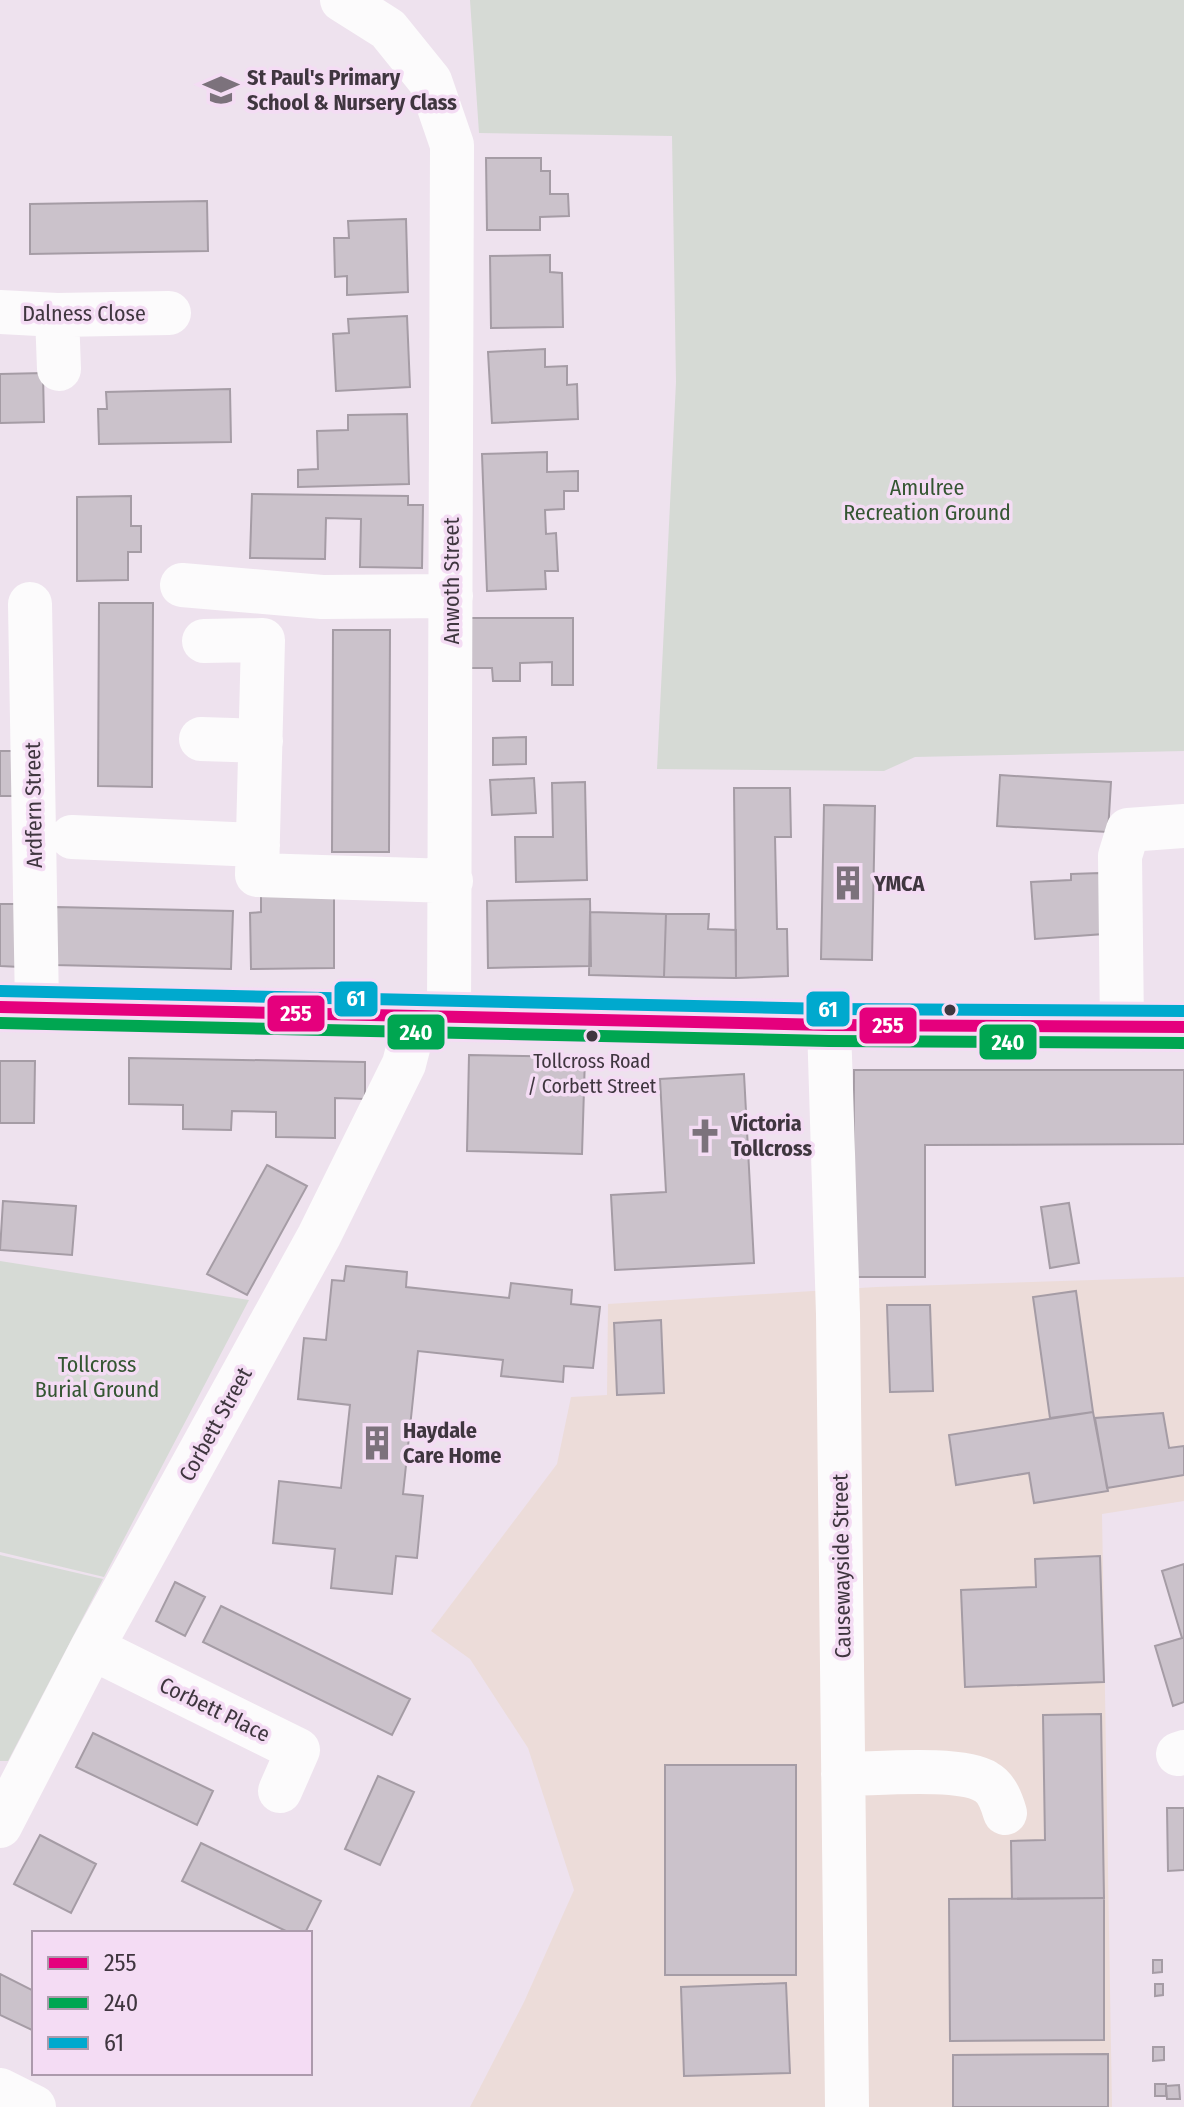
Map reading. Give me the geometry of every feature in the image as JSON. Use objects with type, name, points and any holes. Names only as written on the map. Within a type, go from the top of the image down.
[{"type":"street","name":"Anwoth Street","points":[[342,0],[388,29],[430,81],[452,145],[451,881],[432,1017]]},
{"type":"street","name":"Dalness Close","points":[[0,312],[57,315],[169,313]]},
{"type":"street","points":[[57,315],[59,369]]},
{"type":"street","points":[[182,585],[322,597],[451,596]]},
{"type":"street","name":"Ardfern Street","points":[[19,1007],[15,692],[30,604]]},
{"type":"street","points":[[204,641],[263,640],[257,875],[451,881]]},
{"type":"street","points":[[201,739],[261,741]]},
{"type":"street","points":[[1122,1027],[1120,856],[1128,830],[1184,826]]},
{"type":"street","points":[[72,837],[258,845]]},
{"type":"street","points":[[19,1007],[829,1025],[1184,1027]]},
{"type":"street","name":"Corbett Street","points":[[0,1826],[92,1648],[319,1236],[404,1064],[432,1017]]},
{"type":"street","name":"Causewayside Street","points":[[829,1025],[838,1314],[847,2107]]},
{"type":"street","name":"Corbett Place","points":[[92,1648],[298,1750],[280,1791]]},
{"type":"street","points":[[843,1774],[967,1776],[988,1782],[1001,1800],[1005,1813]]},
{"type":"street","points":[[0,2090],[34,2107]]},
{"type":"shaded area","points":[[1184,1277],[1184,1501],[1102,1514],[1112,2107],[470,2107],[524,2002],[574,1890],[528,1748],[470,1659],[431,1631],[557,1464],[571,1397],[607,1395],[608,1304],[876,1287]]},
{"type":"green space","name":"Amulree Recreation Ground","points":[[470,0],[1184,0],[1184,751],[915,757],[884,771],[657,769],[676,382],[672,136],[479,133]]},
{"type":"green space","name":"Tollcross Burial Ground","points":[[0,1261],[249,1300],[104,1577],[0,1552]]},
{"type":"green space","points":[[0,1555],[103,1579],[8,1761],[0,1761]]},
{"type":"building","points":[[486,158],[541,158],[541,171],[550,171],[550,194],[568,194],[569,216],[540,217],[540,230],[487,230]]},
{"type":"building","points":[[207,201],[208,251],[30,254],[30,204]]},
{"type":"building","points":[[406,219],[408,292],[347,295],[347,276],[335,277],[334,238],[349,238],[348,221]]},
{"type":"building","points":[[550,255],[550,272],[562,273],[563,327],[491,328],[490,256]]},
{"type":"building","points":[[407,316],[410,387],[336,391],[333,334],[349,333],[348,319]]},
{"type":"building","points":[[545,349],[545,367],[567,366],[567,385],[577,384],[578,419],[492,423],[488,352]]},
{"type":"building","points":[[43,373],[44,422],[0,423],[0,374]]},
{"type":"building","points":[[230,389],[231,442],[99,444],[98,409],[107,409],[106,392]]},
{"type":"building","points":[[407,414],[409,484],[298,487],[298,470],[318,469],[317,431],[348,430],[348,415]]},
{"type":"building","points":[[547,452],[547,472],[578,471],[578,491],[564,491],[564,509],[545,510],[546,534],[556,533],[558,571],[545,571],[546,589],[487,591],[482,454]]},
{"type":"building","points":[[252,494],[408,496],[408,505],[423,505],[422,568],[360,567],[361,519],[326,518],[325,559],[250,558]]},
{"type":"building","points":[[131,496],[131,526],[141,526],[141,552],[128,552],[128,580],[77,581],[77,497]]},
{"type":"building","points":[[99,603],[153,603],[152,787],[98,786]]},
{"type":"building","points":[[469,618],[573,618],[573,685],[552,685],[552,662],[520,663],[520,681],[493,681],[492,668],[469,668]]},
{"type":"building","points":[[333,630],[390,630],[389,852],[332,852]]},
{"type":"building","points":[[526,737],[526,764],[493,765],[493,738]]},
{"type":"building","points":[[0,751],[13,751],[13,796],[0,796]]},
{"type":"building","points":[[1000,775],[1111,782],[1108,832],[997,826]]},
{"type":"building","points":[[534,778],[536,813],[492,815],[490,780]]},
{"type":"building","points":[[585,782],[587,880],[516,882],[515,837],[553,837],[552,783]]},
{"type":"building","points":[[734,788],[790,788],[791,837],[775,837],[777,929],[787,929],[788,976],[736,978]]},
{"type":"building","name":"YMCA","points":[[824,805],[875,806],[872,960],[821,959]]},
{"type":"building","points":[[1100,873],[1104,934],[1035,939],[1031,882],[1071,880],[1071,874]]},
{"type":"building","points":[[261,890],[334,890],[334,968],[251,969],[250,913],[261,912]]},
{"type":"building","points":[[590,899],[591,966],[488,968],[487,901]]},
{"type":"building","points":[[0,904],[21,904],[20,967],[0,966]]},
{"type":"building","points":[[56,907],[233,911],[231,969],[54,965]]},
{"type":"building","points":[[590,912],[666,914],[664,977],[589,975]]},
{"type":"building","points":[[666,914],[709,914],[708,929],[736,930],[736,978],[664,977]]},
{"type":"building","points":[[469,1055],[585,1057],[582,1154],[467,1151]]},
{"type":"building","points":[[129,1058],[365,1062],[365,1099],[335,1098],[335,1138],[276,1137],[276,1112],[232,1111],[231,1130],[183,1129],[183,1105],[129,1104]]},
{"type":"building","points":[[0,1061],[35,1061],[34,1123],[0,1123]]},
{"type":"building","points":[[854,1070],[1184,1070],[1184,1144],[925,1145],[925,1277],[853,1277]]},
{"type":"building","name":"Victoria Tollcross","points":[[744,1074],[754,1263],[615,1270],[611,1195],[666,1192],[660,1079]]},
{"type":"building","points":[[267,1165],[307,1186],[247,1295],[207,1274]]},
{"type":"building","points":[[3,1201],[76,1206],[72,1255],[0,1250]]},
{"type":"building","points":[[1069,1203],[1079,1263],[1050,1268],[1041,1207]]},
{"type":"building","name":"Haydale Care Home","points":[[346,1266],[407,1272],[406,1287],[509,1298],[511,1283],[572,1290],[571,1304],[600,1307],[593,1368],[564,1366],[563,1382],[501,1376],[503,1360],[418,1351],[403,1494],[423,1496],[417,1558],[396,1556],[392,1594],[331,1588],[335,1549],[273,1543],[279,1481],[341,1488],[350,1405],[298,1399],[304,1338],[326,1340],[332,1280],[344,1281]]},
{"type":"building","points":[[1076,1291],[1093,1412],[1050,1418],[1033,1297]]},
{"type":"building","points":[[887,1305],[930,1305],[933,1391],[890,1392]]},
{"type":"building","points":[[661,1320],[664,1393],[617,1395],[614,1323]]},
{"type":"building","points":[[1093,1412],[1108,1491],[1034,1503],[1029,1473],[956,1485],[949,1435]]},
{"type":"building","points":[[1163,1413],[1169,1448],[1184,1446],[1184,1475],[1107,1488],[1095,1418]]},
{"type":"building","points":[[1100,1556],[1104,1682],[965,1687],[961,1590],[1036,1587],[1035,1559]]},
{"type":"building","points":[[1184,1564],[1184,1702],[1173,1706],[1155,1646],[1182,1638],[1162,1571]]},
{"type":"building","points":[[175,1582],[205,1597],[185,1636],[156,1621]]},
{"type":"building","points":[[221,1606],[410,1699],[392,1735],[203,1642]]},
{"type":"building","points":[[1101,1714],[1104,1898],[1012,1899],[1011,1841],[1045,1840],[1043,1715]]},
{"type":"building","points":[[93,1733],[213,1791],[197,1825],[76,1767]]},
{"type":"building","points":[[665,1765],[796,1765],[796,1975],[665,1975]]},
{"type":"building","points":[[378,1776],[414,1792],[380,1865],[345,1849]]},
{"type":"building","points":[[1167,1808],[1184,1808],[1184,1870],[1168,1871]]},
{"type":"building","points":[[40,1835],[96,1864],[71,1913],[14,1884]]},
{"type":"building","points":[[201,1843],[321,1901],[306,1931],[286,1931],[182,1881]]},
{"type":"building","points":[[1104,1898],[1104,2040],[950,2041],[949,1899]]},
{"type":"building","points":[[1153,1960],[1162,1960],[1162,1972],[1153,1973]]},
{"type":"building","points":[[0,1974],[32,1990],[32,2030],[0,2015]]},
{"type":"building","points":[[786,1983],[790,2073],[684,2076],[681,1987]]},
{"type":"building","points":[[1155,1984],[1163,1984],[1163,1995],[1155,1996]]},
{"type":"building","points":[[1153,2047],[1164,2047],[1164,2060],[1153,2061]]},
{"type":"building","points":[[1108,2054],[1108,2107],[953,2107],[953,2055]]},
{"type":"building","points":[[1155,2084],[1166,2084],[1166,2096],[1155,2096]]},
{"type":"building","points":[[1179,2085],[1180,2099],[1167,2099],[1166,2086]]},
{"type":"transit line","name":"61","points":[[0,991],[829,1009],[1184,1011]]},
{"type":"transit line","name":"255","points":[[0,1007],[829,1025],[1184,1027]]},
{"type":"transit line","name":"240","points":[[0,1023],[829,1041],[1184,1043]]},
{"type":"place","name":"St Paul's Primary School & Nursery Class","points":[[221,90]]},
{"type":"place","name":"YMCA","points":[[848,883]]},
{"type":"place","name":"Tollcross Road / Corbett Street","points":[[592,1036]]},
{"type":"place","name":"Victoria Tollcross","points":[[705,1136]]},
{"type":"place","name":"Haydale Care Home","points":[[377,1443]]}]
